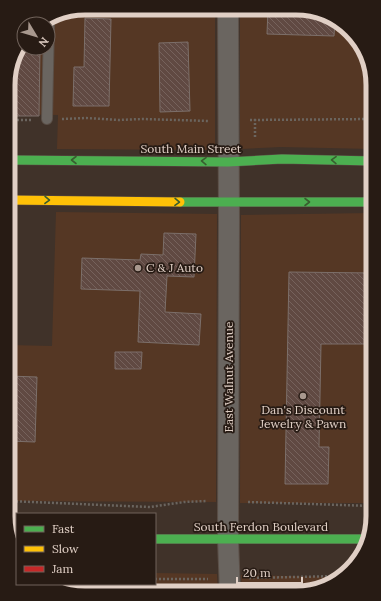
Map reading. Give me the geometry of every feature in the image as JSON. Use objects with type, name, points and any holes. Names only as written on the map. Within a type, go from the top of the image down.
[{"type":"street","name":"East Walnut Avenue","points":[[228,15],[228,540],[230,586]]},
{"type":"street","name":"South Main Street","points":[[15,160],[228,162],[282,159],[366,160]]},
{"type":"street","points":[[15,200],[229,203],[366,202]]},
{"type":"street","name":"South Ferdon Boulevard","points":[[156,539],[362,539]]},
{"type":"lane","points":[[47,120],[48,56]]},
{"type":"path","points":[[15,120],[86,118],[228,122],[255,119],[366,119]]},
{"type":"path","points":[[15,501],[150,507],[184,502],[228,500],[268,504],[366,506]]},
{"type":"shaded area","points":[[85,15],[215,15],[215,150],[57,149],[58,115],[15,114],[15,85],[17,67],[21,56],[56,56],[56,21],[67,17]]},
{"type":"shaded area","points":[[240,15],[296,15],[314,17],[331,24],[339,30],[357,50],[365,72],[366,149],[281,147],[240,149]]},
{"type":"shaded area","points":[[56,212],[217,214],[216,502],[15,501],[15,345],[52,346]]},
{"type":"shaded area","points":[[366,213],[366,503],[240,503],[241,215]]},
{"type":"shaded area","points":[[156,573],[217,574],[218,586],[76,585],[156,585]]},
{"type":"shaded area","points":[[241,575],[331,577],[309,585],[242,586]]},
{"type":"building","points":[[268,15],[296,15],[314,17],[335,27],[334,36],[267,34]]},
{"type":"building","points":[[85,18],[111,19],[109,106],[73,106],[74,67],[84,67]]},
{"type":"building","points":[[188,42],[190,111],[160,112],[159,43]]},
{"type":"building","points":[[21,56],[40,56],[39,116],[15,116],[15,85],[17,67],[20,58]]},
{"type":"building","name":"C & J Auto","points":[[164,233],[196,234],[194,277],[167,276],[165,312],[201,314],[199,345],[138,342],[140,291],[81,289],[82,258],[140,260],[141,254],[163,255]]},
{"type":"building","name":"Dan's Discount Jewelry & Pawn","points":[[289,272],[366,273],[366,344],[321,344],[319,447],[329,447],[328,484],[285,484]]},
{"type":"building","points":[[115,352],[142,352],[141,369],[115,369]]},
{"type":"building","points":[[15,376],[37,377],[35,442],[15,441]]},
{"type":"traffic: fast","points":[[15,160],[228,162],[282,159],[366,161]]},
{"type":"traffic: fast","points":[[180,202],[366,202]]},
{"type":"traffic: fast","points":[[156,539],[362,539]]},
{"type":"traffic: slow","points":[[15,200],[180,202]]},
{"type":"place","name":"C & J Auto","points":[[138,268]]},
{"type":"place","name":"Dan's Discount Jewelry & Pawn","points":[[303,396]]}]
